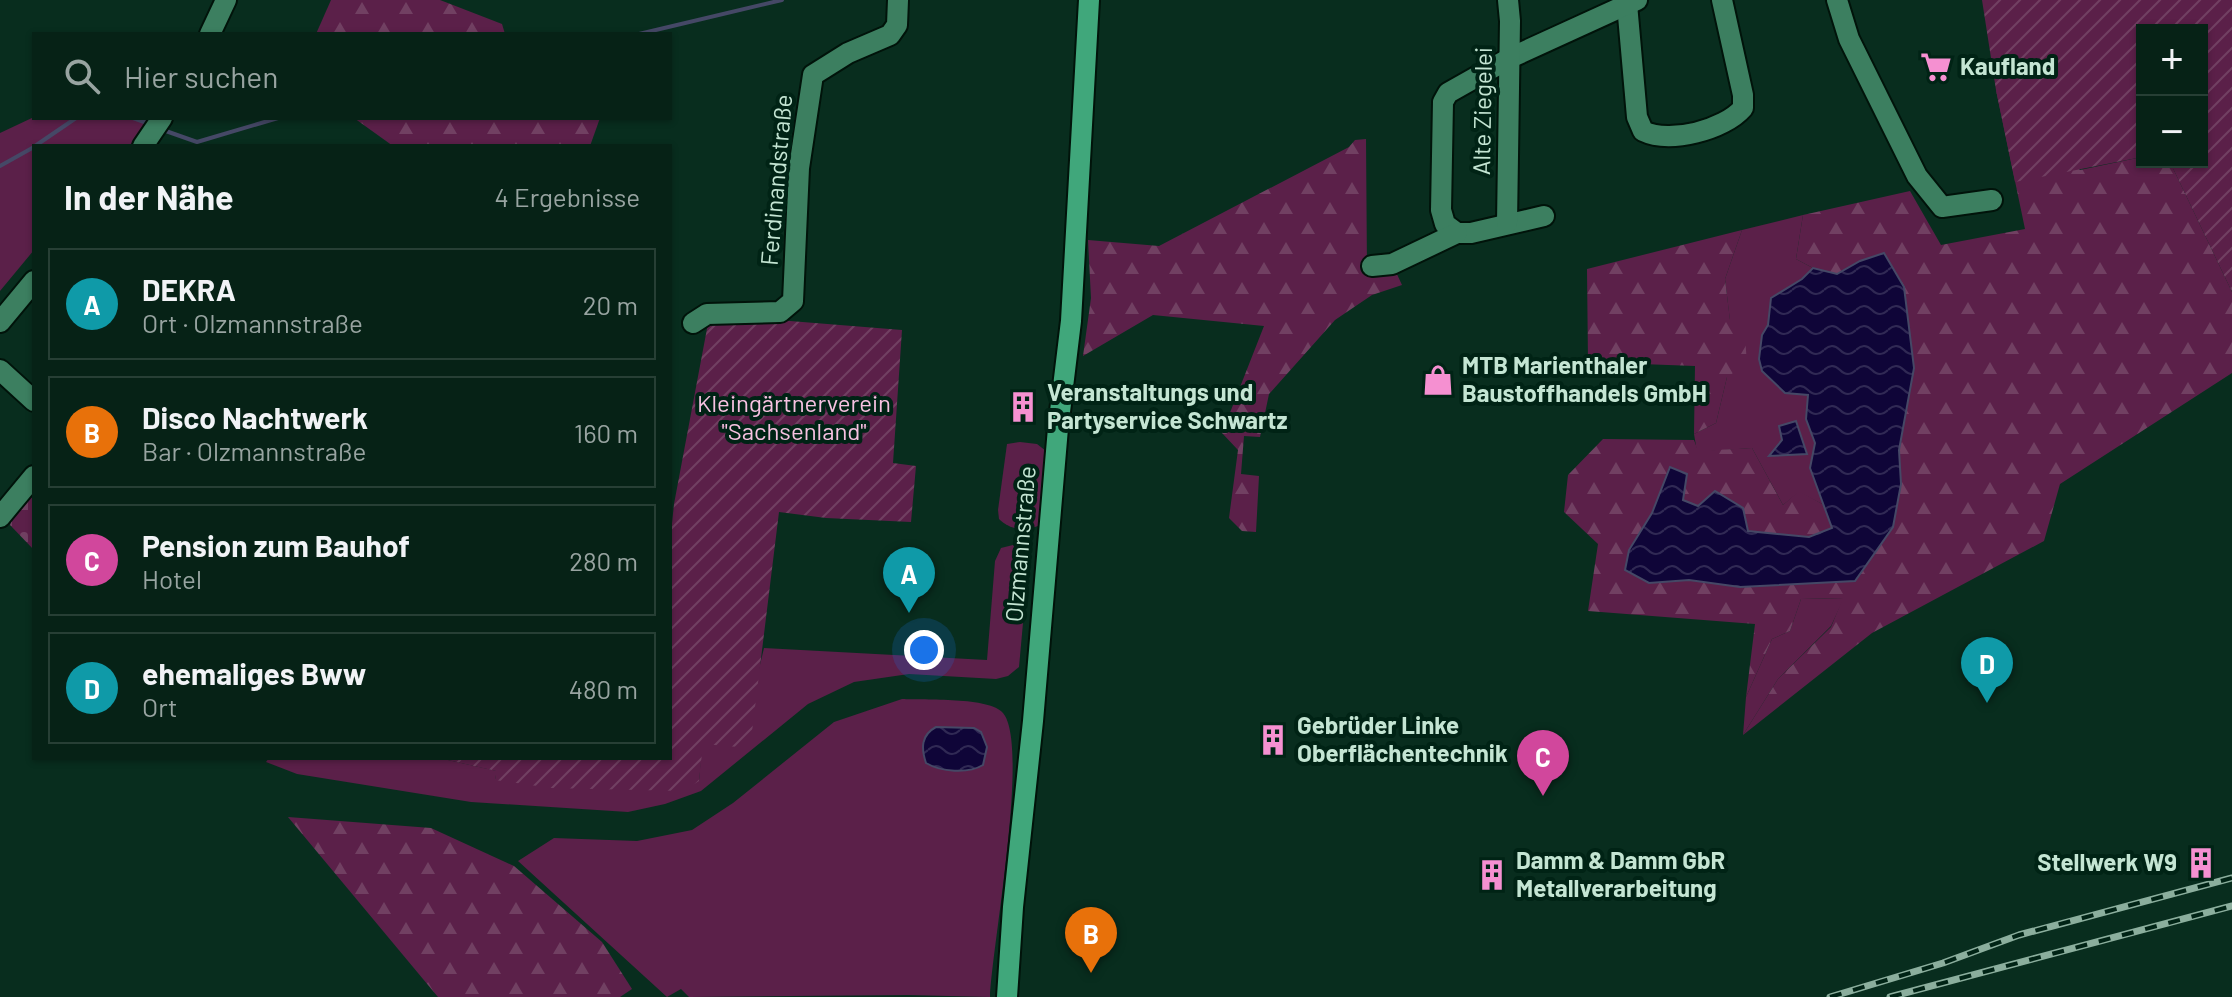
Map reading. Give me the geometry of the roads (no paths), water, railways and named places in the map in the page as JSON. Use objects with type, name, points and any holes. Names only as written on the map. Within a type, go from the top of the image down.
[{"type":"main road","name":"Olzmannstraße","points":[[1007,997],[1058,428],[1071,321],[1089,0]]},
{"type":"street","points":[[211,32],[226,0]]},
{"type":"street","name":"Ferdinandstraße","points":[[693,323],[707,314],[780,312],[793,301],[799,168],[813,75],[848,53],[890,35],[897,25],[898,0]]},
{"type":"street","name":"Alte Ziegelei","points":[[1507,223],[1508,0]]},
{"type":"street","points":[[1510,58],[1632,2],[1637,117],[1643,131],[1656,137],[1705,130],[1733,120],[1743,108],[1743,95],[1722,0]]},
{"type":"street","points":[[1837,0],[1849,39],[1917,176],[1942,207],[1992,200]]},
{"type":"street","name":"Alte Ziegelei","points":[[1457,233],[1445,224],[1441,210],[1443,102],[1448,93],[1510,58]]},
{"type":"street","points":[[145,143],[161,120]]},
{"type":"street","points":[[1372,266],[1392,264],[1457,233],[1471,233],[1544,216]]},
{"type":"street","points":[[0,322],[32,283]]},
{"type":"street","points":[[0,370],[32,399]]},
{"type":"street","points":[[0,517],[32,478]]},
{"type":"water","points":[[1884,253],[1904,287],[1914,368],[1899,450],[1901,484],[1893,527],[1855,581],[1740,587],[1689,580],[1649,583],[1625,570],[1629,550],[1652,513],[1670,467],[1687,474],[1683,500],[1698,506],[1715,491],[1743,508],[1748,531],[1809,537],[1832,528],[1810,468],[1815,443],[1806,419],[1808,395],[1785,393],[1762,371],[1759,359],[1762,335],[1768,325],[1771,298],[1802,279],[1813,268],[1837,274],[1860,261]]},
{"type":"water","points":[[1796,421],[1807,454],[1769,456],[1782,440],[1779,426]]},
{"type":"water","points":[[936,727],[974,728],[981,732],[987,747],[983,765],[954,771],[926,763],[924,742],[927,734]]},
{"type":"waterway","points":[[647,32],[782,0]]},
{"type":"waterway","points":[[38,144],[73,120]]},
{"type":"waterway","points":[[139,120],[150,124]]},
{"type":"waterway","points":[[163,130],[197,142],[271,120]]},
{"type":"waterway","points":[[0,166],[32,148]]},
{"type":"railway","points":[[1830,997],[1943,963],[2019,935],[2232,878]]},
{"type":"railway","points":[[1890,997],[2232,906]]},
{"type":"place","name":"Kaufland","points":[[1936,67]]},
{"type":"place","name":"MTB Marienthaler Baustoffhandels GmbH","points":[[1438,380]]},
{"type":"place","name":"Veranstaltungs und Partyservice Schwartz","points":[[1023,407]]},
{"type":"place","name":"DEKRA","points":[[909,613]]},
{"type":"place","name":"ehemaliges Bww","points":[[1987,703]]},
{"type":"place","name":"Gebrüder Linke Oberflächentechnik","points":[[1273,740]]},
{"type":"place","name":"Pension zum Bauhof","points":[[1543,796]]},
{"type":"place","name":"Stellwerk W9","points":[[2201,863]]},
{"type":"place","name":"Damm & Damm GbR Metallverarbeitung","points":[[1492,875]]},
{"type":"place","name":"Disco Nachtwerk","points":[[1091,973]]},
{"type":"park label","name":"Kleingärtnerverein \"Sachsenland\"","points":[[794,418]]}]
